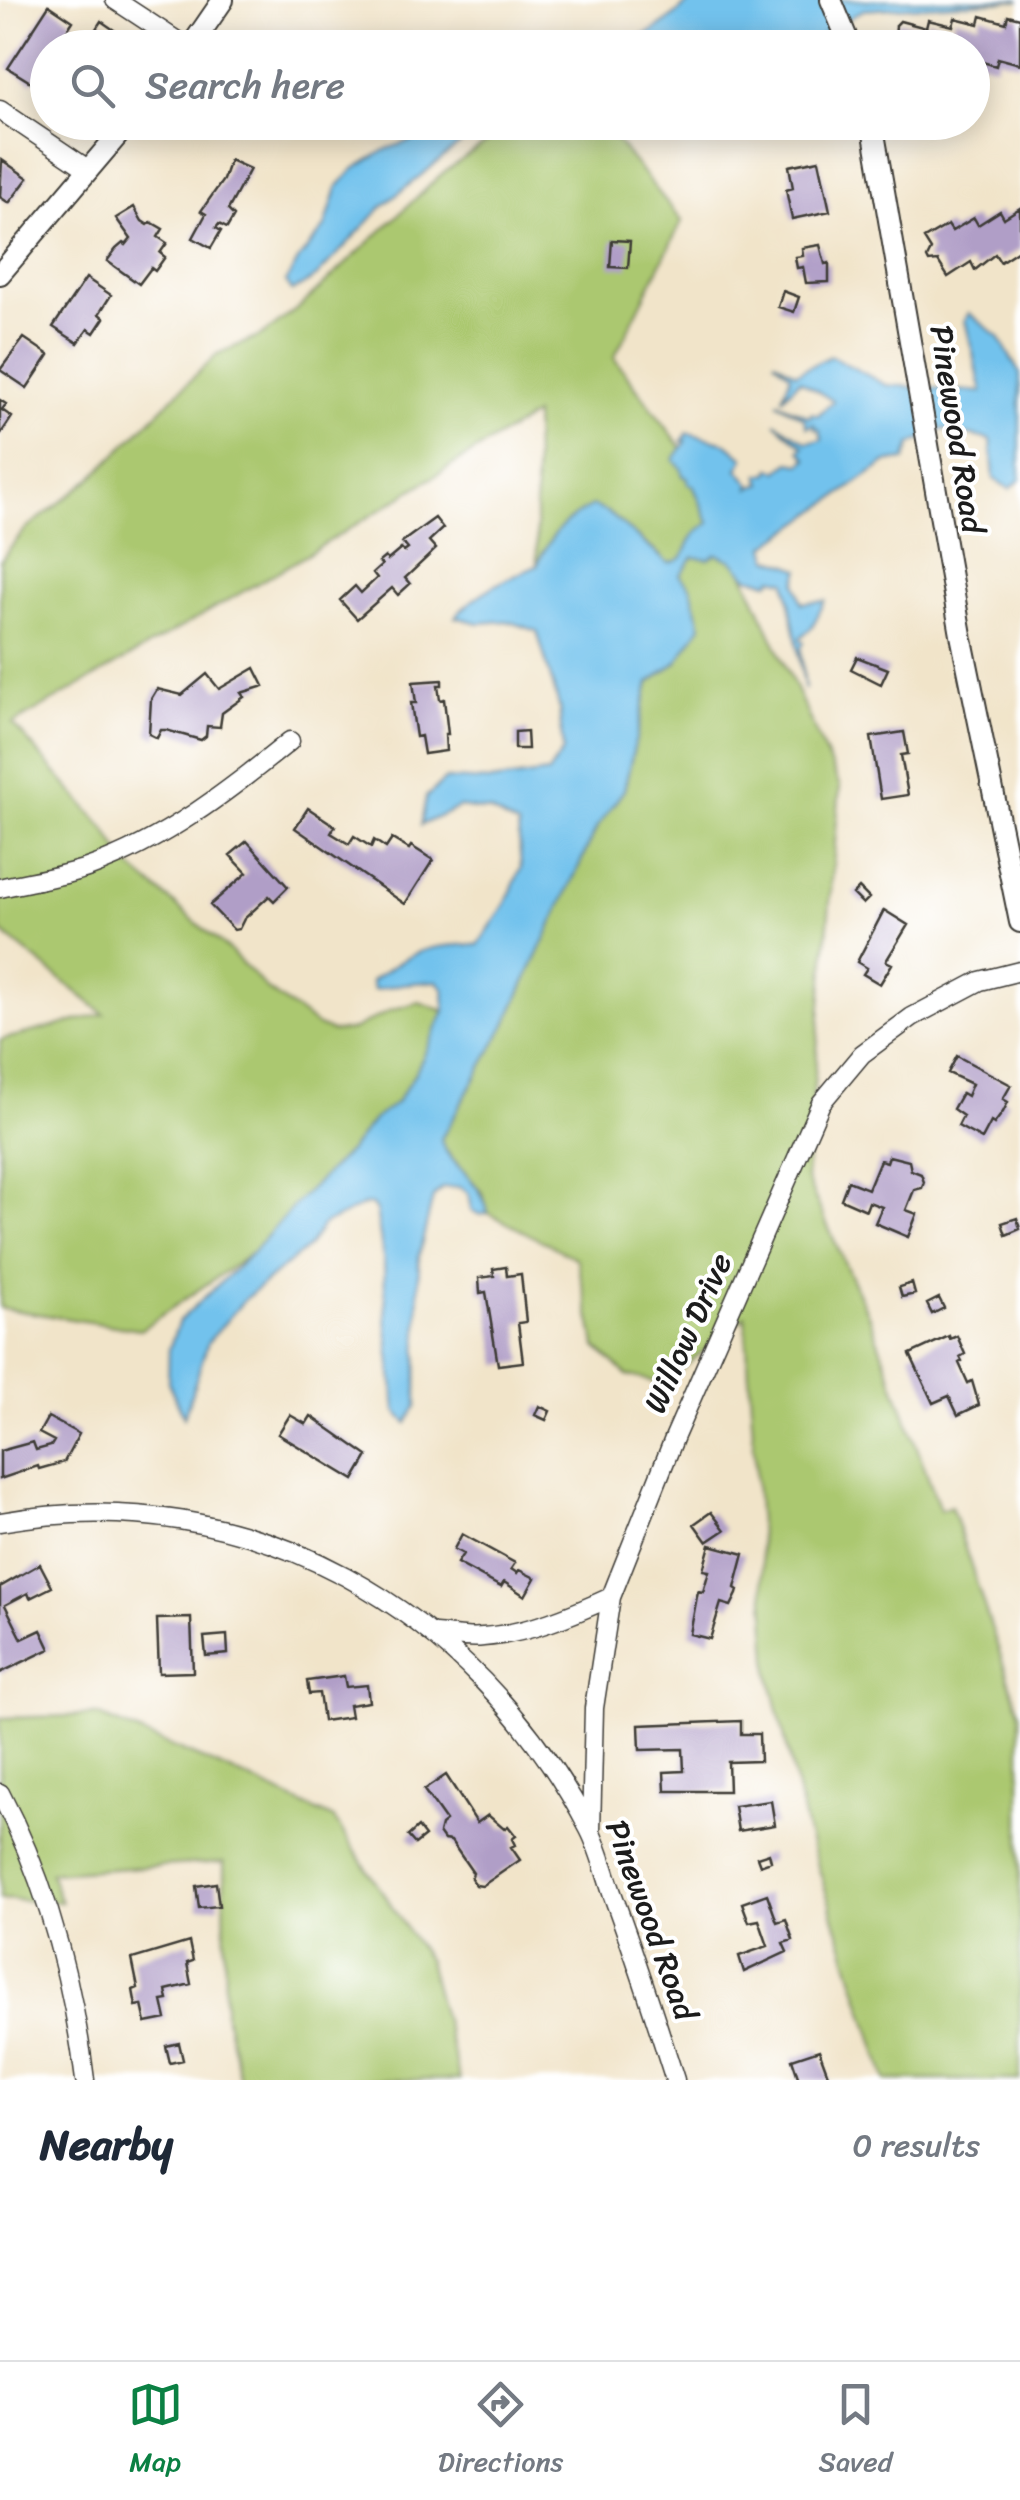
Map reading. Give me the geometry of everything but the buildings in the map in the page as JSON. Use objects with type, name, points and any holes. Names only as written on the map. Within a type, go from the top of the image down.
[{"type":"street","points":[[115,0],[161,30]]},
{"type":"street","points":[[202,30],[223,0]]},
{"type":"street","points":[[831,0],[845,30]]},
{"type":"street","points":[[0,110],[30,130]]},
{"type":"street","points":[[44,140],[89,170]]},
{"type":"street","points":[[0,274],[114,140]]},
{"type":"street","name":"Pinewood Road","points":[[875,140],[961,636],[1020,922]]},
{"type":"street","points":[[0,888],[86,868],[126,852],[164,832],[290,741]]},
{"type":"street","name":"Willow Drive","points":[[591,1832],[594,1708],[612,1597],[675,1436],[821,1104],[862,1054],[912,1017],[980,982],[1020,971]]},
{"type":"street","name":"Pinewood Road","points":[[0,1522],[60,1515],[178,1520],[270,1542],[351,1577],[435,1634],[498,1698],[529,1737],[591,1832],[675,2080]]},
{"type":"street","points":[[435,1634],[481,1638],[525,1630],[612,1597]]},
{"type":"street","points":[[0,1794],[40,1887],[59,1944],[85,2080]]},
{"type":"green space","points":[[490,140],[616,140],[682,221],[614,358],[694,464],[840,786],[806,1178],[870,1319],[940,1510],[951,1506],[1020,1714],[1020,2080],[886,2080],[808,1835],[769,1673],[745,1316],[675,1375],[656,1382],[627,1375],[596,1347],[577,1259],[488,1213],[483,1193],[441,1145],[505,1026],[597,827],[624,790],[649,683],[677,662],[662,557],[607,512],[543,551],[537,566],[534,415],[305,556],[13,724],[107,831],[126,863],[232,953],[269,991],[318,1026],[332,1032],[352,1030],[391,1010],[419,1002],[445,1011],[416,1072],[396,1103],[373,1120],[349,1151],[252,1253],[140,1330],[0,1308],[0,1040],[104,1014],[0,931],[0,561],[25,530],[93,477],[217,354],[261,336],[301,306],[444,172]]},
{"type":"green space","points":[[97,1715],[334,1819],[428,1961],[460,2080],[240,2080],[225,2015],[224,1862],[50,1873],[61,1902],[0,1899],[0,1718]]},
{"type":"water","points":[[691,0],[1020,0],[863,10],[830,30],[652,30]]},
{"type":"water","points":[[413,140],[465,140],[384,205],[316,277],[292,291],[286,282],[325,227],[337,188],[354,169],[387,149]]},
{"type":"water","points":[[969,313],[999,337],[1020,374],[1020,480],[1010,489],[994,479],[991,440],[943,429],[911,445],[905,460],[887,462],[766,546],[769,558],[800,569],[796,583],[802,603],[825,601],[812,627],[800,638],[804,642],[801,648],[805,690],[786,581],[748,577],[733,561],[717,554],[709,559],[693,557],[680,575],[691,588],[701,626],[677,662],[649,683],[624,790],[597,827],[505,1026],[441,1139],[449,1156],[479,1190],[488,1213],[480,1215],[471,1210],[468,1193],[459,1187],[442,1188],[433,1197],[419,1255],[417,1405],[407,1423],[396,1411],[384,1263],[376,1211],[366,1204],[323,1225],[309,1246],[246,1298],[208,1342],[184,1417],[168,1382],[169,1349],[179,1321],[252,1253],[349,1151],[373,1120],[396,1103],[416,1072],[445,1011],[444,989],[437,981],[374,990],[371,981],[421,951],[478,945],[505,905],[521,868],[518,826],[489,811],[460,807],[421,825],[426,797],[446,779],[491,781],[548,773],[563,751],[559,706],[537,631],[507,621],[479,623],[455,617],[483,593],[537,566],[558,530],[592,506],[607,512],[668,563],[680,559],[695,534],[709,523],[693,485],[688,484],[688,478],[674,460],[688,433],[726,443],[744,458],[738,469],[750,488],[762,484],[759,475],[769,473],[771,468],[778,471],[790,462],[801,464],[807,459],[800,450],[804,447],[775,422],[807,442],[822,439],[819,429],[814,424],[807,427],[804,418],[777,402],[810,417],[833,401],[800,380],[782,398],[791,375],[774,360],[796,373],[831,356],[886,385],[982,392],[965,320]]}]
